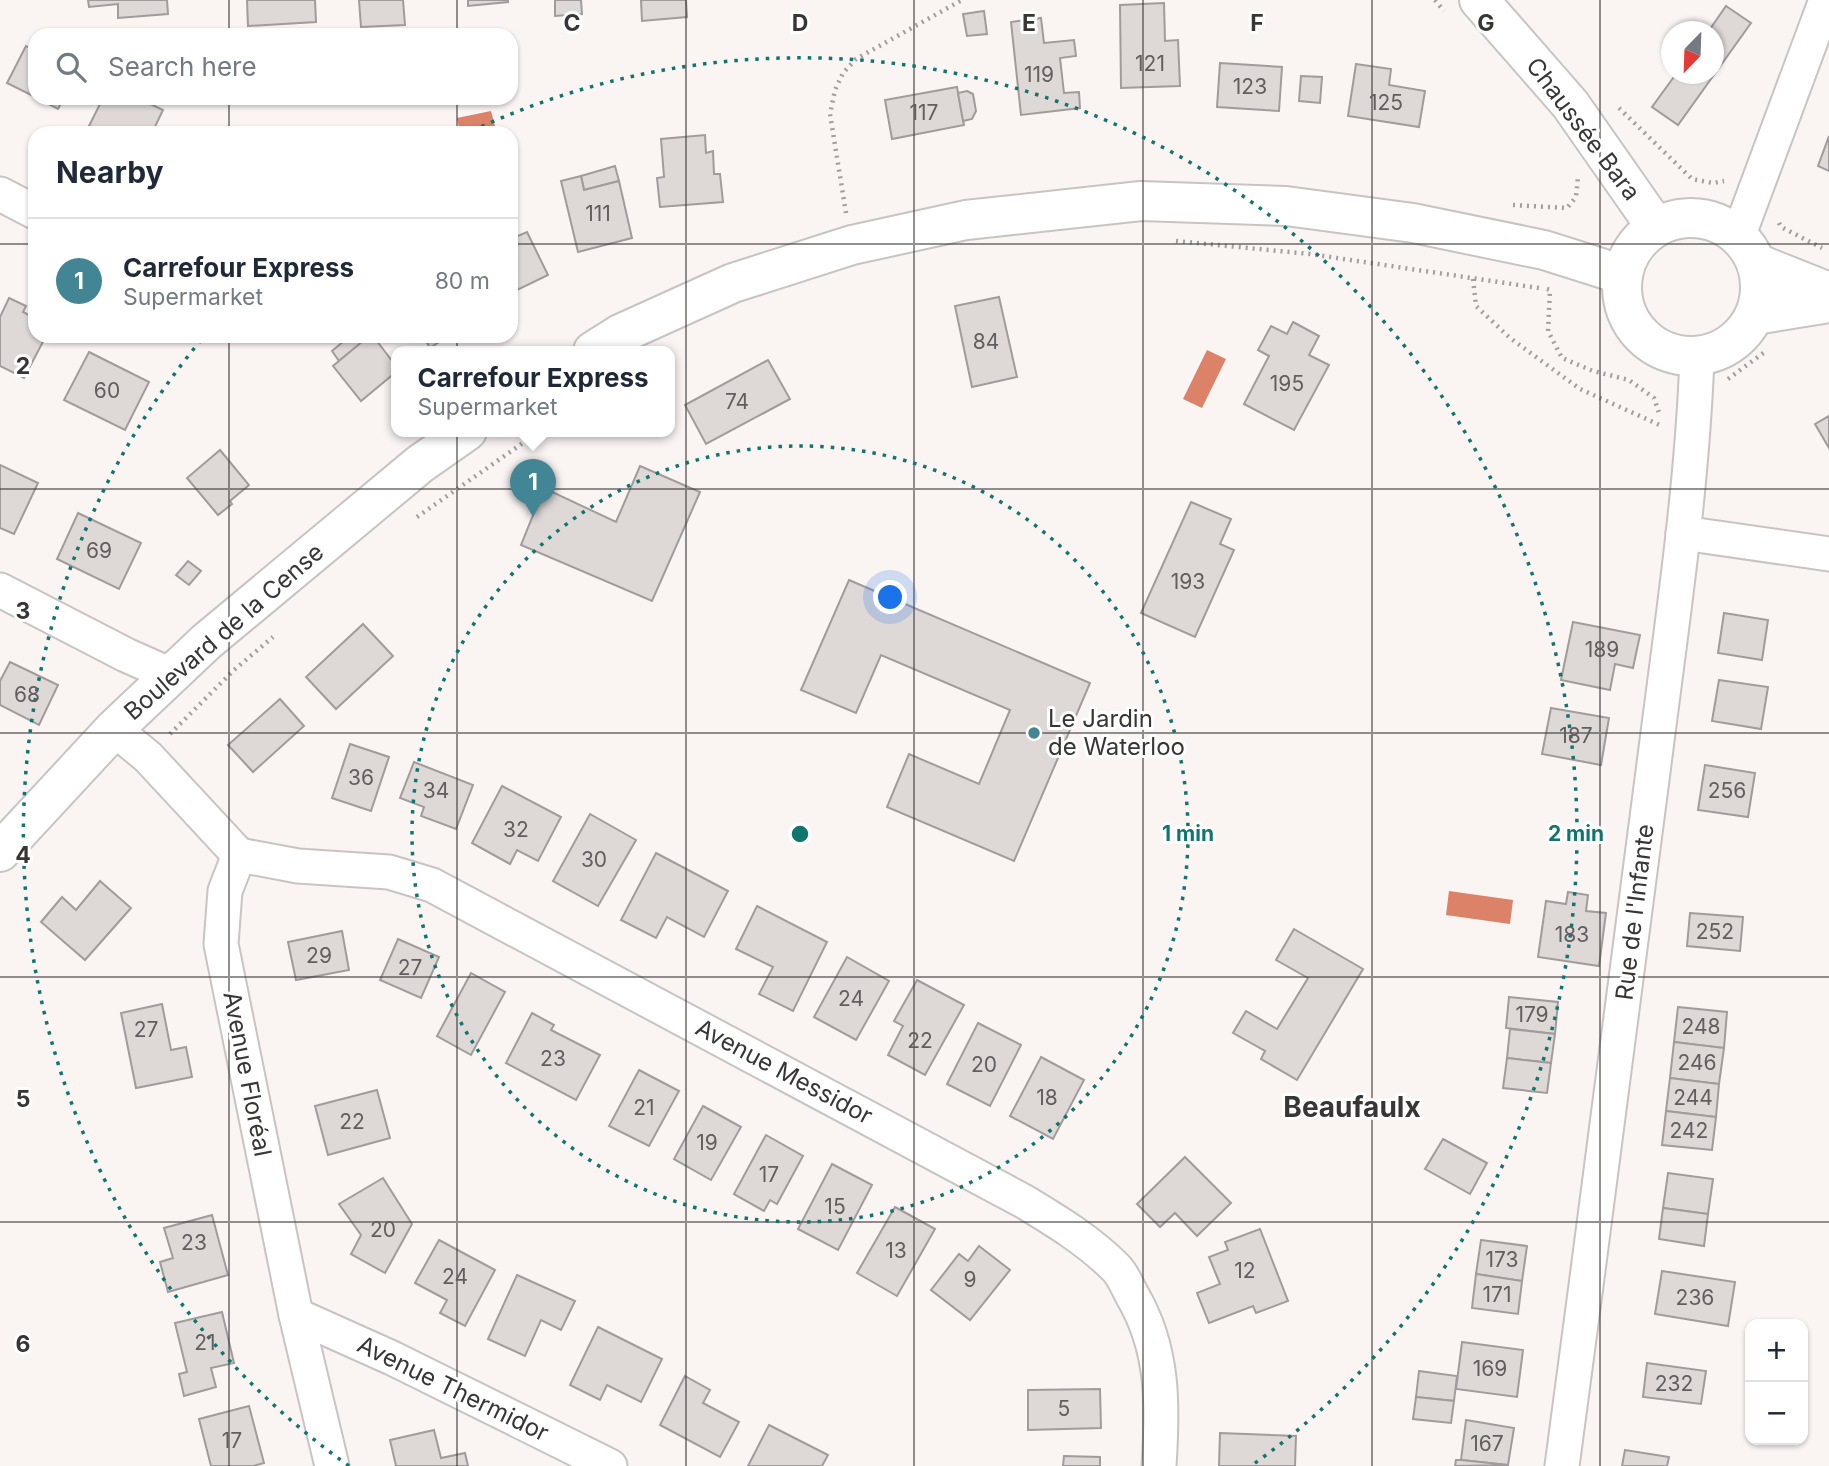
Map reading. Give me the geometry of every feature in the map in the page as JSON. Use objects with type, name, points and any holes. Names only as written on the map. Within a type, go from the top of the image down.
[{"type":"main road","name":"Chaussée Bara","points":[[1479,0],[1570,104],[1656,228]]},
{"type":"main road","points":[[601,346],[621,334],[733,283],[852,245],[966,220],[1141,201],[1286,206],[1413,223],[1544,250],[1623,275]]},
{"type":"main road","points":[[1829,292],[1747,250],[1720,225],[1699,219],[1677,220],[1656,228],[1641,240],[1629,256],[1623,275],[1623,300],[1632,324],[1649,343],[1672,354],[1697,357],[1721,351],[1742,336],[1764,331],[1829,303]]},
{"type":"main road","points":[[1747,250],[1761,289],[1764,331]]},
{"type":"main road","name":"Boulevard de la Cense","points":[[0,852],[114,729],[205,642],[420,464],[458,437]]},
{"type":"street","points":[[1747,250],[1754,195],[1826,0]]},
{"type":"street","points":[[0,194],[28,208]]},
{"type":"street","name":"Rue de l'Infante","points":[[1562,1466],[1626,986],[1682,533],[1678,429],[1697,357]]},
{"type":"street","points":[[1682,533],[1829,554]]},
{"type":"street","points":[[0,590],[126,655],[172,675]]},
{"type":"street","points":[[114,729],[148,757],[239,855]]},
{"type":"street","name":"Avenue Floréal","points":[[239,855],[225,891],[221,944],[296,1315],[332,1466]]},
{"type":"street","name":"Avenue Messidor","points":[[239,855],[298,866],[389,872],[432,885],[1025,1202],[1076,1233],[1118,1270],[1144,1315],[1158,1362],[1163,1414],[1159,1466]]},
{"type":"street","name":"Avenue Thermidor","points":[[296,1315],[392,1358],[610,1466]]},
{"type":"path","points":[[852,245],[830,114],[835,90],[856,59],[962,0]]},
{"type":"path","points":[[1609,99],[1692,179],[1713,183],[1738,178],[1772,212],[1781,227],[1829,252]]},
{"type":"path","points":[[1508,204],[1567,208],[1576,197],[1578,170]]},
{"type":"path","points":[[1170,240],[1310,254],[1550,290],[1548,331],[1562,358],[1593,371],[1629,380],[1654,398],[1678,429]]},
{"type":"path","points":[[1473,279],[1476,306],[1510,338],[1580,389],[1678,429]]},
{"type":"path","points":[[1727,380],[1764,331]]},
{"type":"path","points":[[410,521],[531,437]]},
{"type":"path","points":[[148,757],[234,670],[275,635]]},
{"type":"shaded area","points":[[491,111],[495,126],[459,126],[457,118]]},
{"type":"shaded area","points":[[1207,350],[1226,359],[1202,408],[1183,399]]},
{"type":"shaded area","points":[[1449,891],[1513,900],[1510,924],[1446,915]]},
{"type":"building","points":[[88,0],[167,0],[168,14],[118,18],[118,4],[89,7]]},
{"type":"building","points":[[247,0],[315,0],[316,22],[248,26]]},
{"type":"building","points":[[359,0],[403,0],[405,25],[361,27]]},
{"type":"building","points":[[468,0],[508,0],[508,2],[468,6]]},
{"type":"building","points":[[555,0],[581,0],[582,14],[555,16]]},
{"type":"building","points":[[641,0],[686,0],[687,17],[642,21]]},
{"type":"building","points":[[1164,3],[1165,41],[1178,40],[1180,86],[1121,88],[1120,5]]},
{"type":"building","points":[[1726,6],[1751,23],[1724,61],[1724,21],[1716,21]]},
{"type":"building","points":[[984,11],[987,34],[967,36],[963,14]]},
{"type":"building","points":[[1041,18],[1044,43],[1074,40],[1076,56],[1060,58],[1064,93],[1079,92],[1080,108],[1021,115],[1011,22]]},
{"type":"building","points":[[26,46],[28,94],[7,83]]},
{"type":"building","points":[[1220,63],[1282,67],[1279,111],[1217,107]]},
{"type":"building","points":[[1356,64],[1391,69],[1389,85],[1425,91],[1419,127],[1348,116]]},
{"type":"building","points":[[1301,76],[1322,77],[1320,103],[1299,101]]},
{"type":"building","points":[[1669,84],[1707,84],[1678,125],[1652,107]]},
{"type":"building","points":[[957,87],[964,125],[892,139],[885,100]]},
{"type":"building","points":[[967,91],[973,94],[976,111],[972,119],[963,121],[958,93]]},
{"type":"building","points":[[100,105],[153,105],[163,110],[155,126],[89,126]]},
{"type":"building","points":[[705,135],[706,153],[713,151],[714,174],[720,174],[723,202],[660,207],[657,178],[664,177],[661,139]]},
{"type":"building","points":[[1829,136],[1829,171],[1818,166]]},
{"type":"building","points":[[615,166],[619,181],[584,190],[581,176]]},
{"type":"building","points":[[581,176],[584,190],[619,181],[632,238],[578,252],[561,181]]},
{"type":"building","points":[[527,232],[548,275],[518,290],[518,236]]},
{"type":"building","points":[[999,297],[1017,377],[972,387],[955,306]]},
{"type":"building","points":[[9,298],[26,306],[23,312],[28,314],[28,343],[42,343],[24,378],[0,366],[0,317]]},
{"type":"building","points":[[1293,322],[1319,336],[1309,355],[1329,365],[1294,430],[1244,404],[1269,356],[1258,350],[1271,326],[1287,334]]},
{"type":"building","points":[[342,343],[361,343],[339,361],[332,351]]},
{"type":"building","points":[[361,343],[378,343],[391,359],[391,376],[361,401],[333,366]]},
{"type":"building","points":[[89,352],[149,382],[125,430],[64,400]]},
{"type":"building","points":[[768,360],[790,399],[706,444],[685,405]]},
{"type":"building","points":[[1829,416],[1829,448],[1815,424]]},
{"type":"building","points":[[220,450],[249,485],[218,515],[187,478]]},
{"type":"building","points":[[0,465],[38,483],[14,534],[0,528]]},
{"type":"building","points":[[640,466],[700,492],[652,601],[521,545],[544,488],[616,522]]},
{"type":"building","points":[[1191,502],[1231,519],[1220,544],[1234,550],[1195,637],[1141,613]]},
{"type":"building","points":[[78,513],[141,543],[119,589],[57,559]]},
{"type":"building","points":[[188,561],[201,571],[189,585],[176,575]]},
{"type":"building","name":"Le Jardin de Waterloo","points":[[849,580],[1090,683],[1014,861],[887,807],[909,754],[979,784],[1010,710],[881,655],[856,713],[801,690]]},
{"type":"building","points":[[1724,613],[1768,620],[1762,660],[1718,653]]},
{"type":"building","points":[[1573,622],[1640,635],[1633,668],[1615,664],[1610,690],[1561,680]]},
{"type":"building","points":[[363,624],[393,656],[336,709],[306,677]]},
{"type":"building","points":[[10,662],[58,685],[39,725],[0,705],[0,681]]},
{"type":"building","points":[[1719,680],[1768,687],[1761,729],[1712,721]]},
{"type":"building","points":[[280,699],[304,726],[253,772],[228,745]]},
{"type":"building","points":[[1551,708],[1609,718],[1601,765],[1542,754]]},
{"type":"building","points":[[350,744],[389,757],[371,811],[332,798]]},
{"type":"building","points":[[414,762],[473,785],[456,829],[421,816],[424,807],[400,798]]},
{"type":"building","points":[[1705,765],[1755,773],[1748,817],[1698,810]]},
{"type":"building","points":[[502,786],[561,817],[538,861],[517,850],[510,864],[472,843]]},
{"type":"building","points":[[590,814],[636,840],[598,906],[553,881]]},
{"type":"building","points":[[656,853],[728,891],[704,937],[667,917],[656,938],[621,920]]},
{"type":"building","points":[[100,881],[131,908],[85,960],[41,922],[62,897],[76,910]]},
{"type":"building","points":[[1568,892],[1588,895],[1586,911],[1606,913],[1599,966],[1538,957],[1546,901],[1566,904]]},
{"type":"building","points":[[757,906],[827,942],[793,1011],[759,994],[773,967],[736,949]]},
{"type":"building","points":[[1690,913],[1743,917],[1740,951],[1687,946]]},
{"type":"building","points":[[1294,929],[1363,969],[1297,1080],[1261,1059],[1265,1051],[1233,1033],[1246,1011],[1277,1029],[1308,978],[1276,960]]},
{"type":"building","points":[[342,931],[349,970],[296,980],[288,942]]},
{"type":"building","points":[[398,939],[439,957],[421,998],[380,980]]},
{"type":"building","points":[[847,957],[889,981],[856,1040],[814,1017]]},
{"type":"building","points":[[471,973],[505,992],[471,1055],[437,1036]]},
{"type":"building","points":[[917,980],[964,1005],[925,1075],[888,1055],[903,1026],[894,1021]]},
{"type":"building","points":[[1509,997],[1558,1002],[1555,1034],[1506,1028]]},
{"type":"building","points":[[162,1004],[171,1050],[186,1047],[192,1077],[136,1088],[121,1013]]},
{"type":"building","points":[[1678,1007],[1727,1012],[1724,1048],[1674,1042]]},
{"type":"building","points":[[532,1013],[554,1025],[551,1030],[600,1055],[576,1100],[506,1063]]},
{"type":"building","points":[[978,1023],[1021,1045],[990,1106],[947,1084]]},
{"type":"building","points":[[1510,1029],[1555,1034],[1551,1063],[1507,1058]]},
{"type":"building","points":[[1674,1042],[1724,1048],[1719,1084],[1670,1078]]},
{"type":"building","points":[[1041,1057],[1084,1080],[1053,1139],[1010,1116]]},
{"type":"building","points":[[1507,1058],[1551,1063],[1547,1093],[1503,1088]]},
{"type":"building","points":[[639,1070],[679,1091],[649,1146],[609,1126]]},
{"type":"building","points":[[1670,1078],[1719,1084],[1716,1117],[1666,1111]]},
{"type":"building","points":[[377,1090],[390,1138],[328,1155],[315,1106]]},
{"type":"building","points":[[703,1106],[741,1127],[711,1180],[674,1159]]},
{"type":"building","points":[[1666,1111],[1716,1117],[1712,1150],[1662,1145]]},
{"type":"building","points":[[766,1135],[803,1156],[777,1204],[770,1200],[764,1211],[734,1194]]},
{"type":"building","points":[[1443,1139],[1487,1163],[1470,1194],[1425,1169]]},
{"type":"building","points":[[1185,1157],[1231,1203],[1197,1236],[1175,1213],[1160,1227],[1137,1204]]},
{"type":"building","points":[[832,1164],[872,1185],[838,1250],[798,1229]]},
{"type":"building","points":[[1668,1173],[1713,1179],[1708,1214],[1663,1208]]},
{"type":"building","points":[[383,1178],[412,1224],[385,1273],[351,1254],[361,1235],[339,1204]]},
{"type":"building","points":[[895,1207],[935,1229],[897,1296],[857,1273]]},
{"type":"building","points":[[1663,1208],[1708,1214],[1704,1246],[1659,1239]]},
{"type":"building","points":[[212,1215],[228,1275],[168,1292],[160,1262],[173,1258],[164,1228]]},
{"type":"building","points":[[1260,1229],[1288,1301],[1256,1313],[1253,1306],[1209,1323],[1197,1293],[1220,1284],[1209,1257],[1228,1250],[1225,1242]]},
{"type":"building","points":[[439,1240],[495,1270],[465,1326],[440,1313],[447,1300],[415,1283]]},
{"type":"building","points":[[1481,1240],[1527,1246],[1522,1281],[1476,1274]]},
{"type":"building","points":[[979,1246],[1010,1270],[970,1320],[931,1290],[959,1254],[968,1261]]},
{"type":"building","points":[[1662,1271],[1735,1282],[1728,1326],[1655,1314]]},
{"type":"building","points":[[1476,1274],[1522,1281],[1518,1314],[1472,1308]]},
{"type":"building","points":[[517,1275],[575,1301],[561,1330],[541,1320],[525,1356],[488,1339]]},
{"type":"building","points":[[222,1312],[234,1363],[211,1368],[216,1387],[184,1396],[179,1374],[187,1372],[175,1323]]},
{"type":"building","points":[[598,1327],[662,1359],[641,1402],[607,1385],[600,1400],[570,1385]]},
{"type":"building","points":[[1462,1342],[1523,1350],[1517,1397],[1456,1389]]},
{"type":"building","points":[[1647,1363],[1706,1371],[1701,1404],[1643,1397]]},
{"type":"building","points":[[1419,1371],[1457,1376],[1454,1401],[1416,1397]]},
{"type":"building","points":[[685,1376],[710,1390],[703,1403],[739,1422],[720,1457],[660,1425]]},
{"type":"building","points":[[1100,1389],[1101,1428],[1028,1430],[1028,1390]]},
{"type":"building","points":[[1416,1397],[1454,1401],[1451,1423],[1413,1419]]},
{"type":"building","points":[[249,1406],[264,1463],[253,1466],[211,1466],[199,1419]]},
{"type":"building","points":[[1466,1420],[1514,1428],[1508,1465],[1461,1460]]},
{"type":"building","points":[[769,1425],[828,1455],[822,1466],[748,1466]]},
{"type":"building","points":[[434,1430],[441,1458],[465,1453],[468,1466],[396,1466],[390,1440]]},
{"type":"building","points":[[1220,1433],[1296,1436],[1295,1466],[1219,1466]]},
{"type":"building","points":[[1625,1450],[1669,1457],[1667,1466],[1622,1466]]},
{"type":"building","points":[[1064,1456],[1100,1457],[1100,1466],[1063,1466]]},
{"type":"building","points":[[1456,1460],[1461,1460],[1508,1465],[1455,1466]]},
{"type":"place","name":"Carrefour Express","points":[[533,517]]},
{"type":"place","name":"Le Jardin de Waterloo","points":[[1034,733]]},
{"type":"district","name":"Beaufaulx","points":[[1352,1107]]}]
